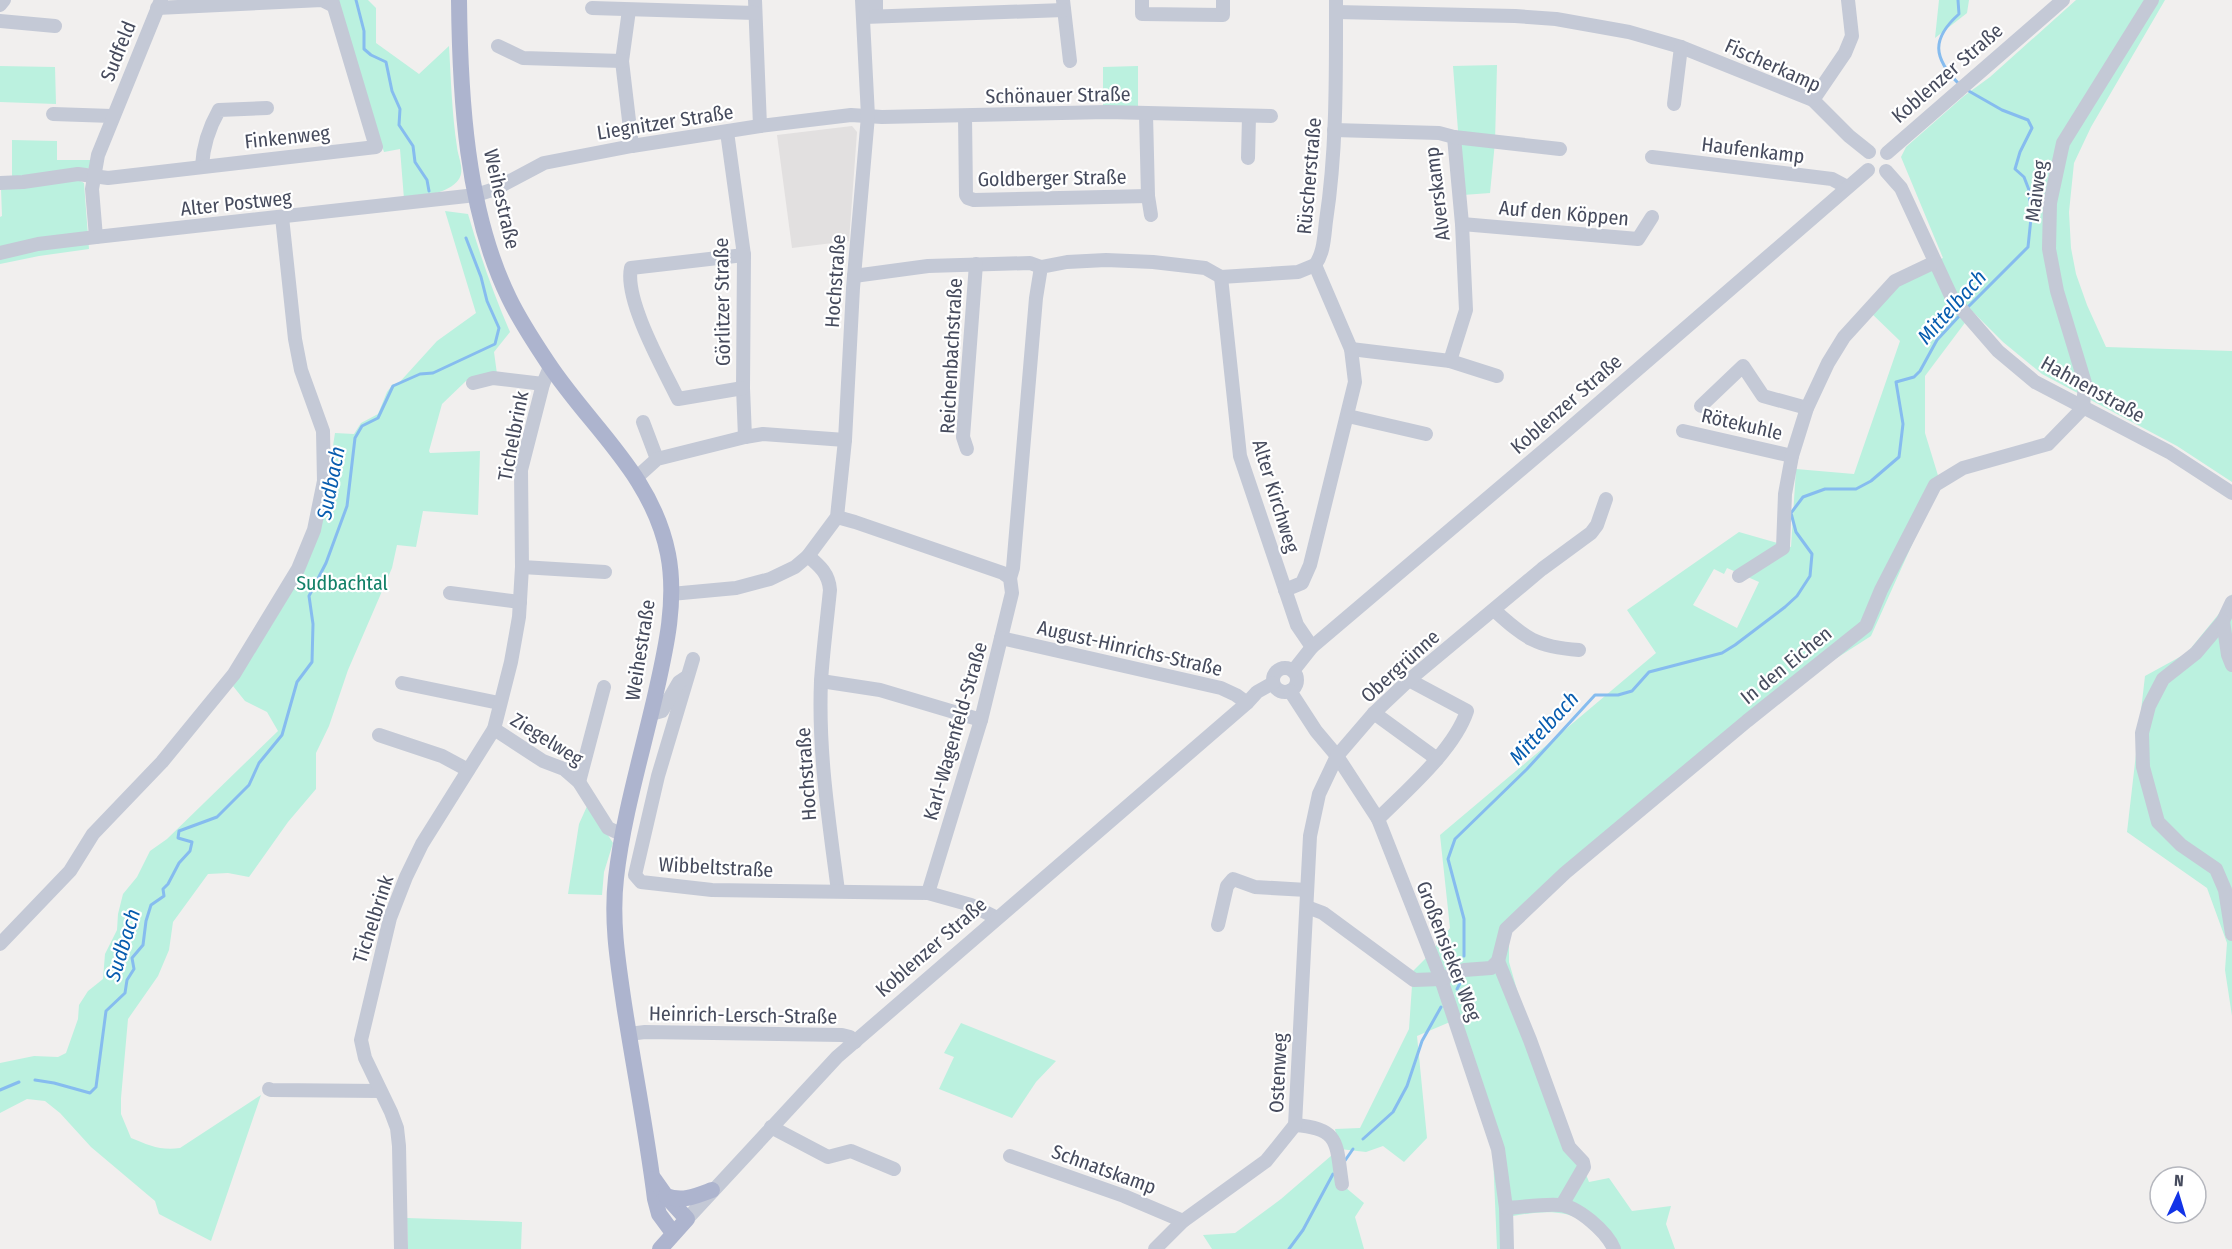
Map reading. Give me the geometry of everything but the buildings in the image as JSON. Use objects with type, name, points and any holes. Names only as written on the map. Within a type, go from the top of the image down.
[{"type":"main road","name":"Weihestraße","points":[[459,0],[465,122],[476,195],[490,251],[508,296],[550,367],[637,477],[652,503],[668,557],[671,594],[665,651],[623,835],[614,907],[616,951],[655,1199],[666,1244]]},
{"type":"main road","name":"Weihestraße","points":[[652,1176],[687,1219]]},
{"type":"main road","points":[[666,1196],[686,1199],[712,1190]]},
{"type":"main road","name":"Koblenzer Straße","points":[[666,1244],[687,1219]]},
{"type":"street","points":[[0,5],[4,0]]},
{"type":"street","points":[[159,4],[322,0],[332,2]]},
{"type":"street","name":"Hochstraße","points":[[837,517],[845,441],[854,276],[868,116],[870,16],[862,0]]},
{"type":"street","points":[[876,0],[870,16],[930,7],[1064,5],[1070,61]]},
{"type":"street","points":[[1142,29],[1142,7],[1223,15],[1223,0]]},
{"type":"street","points":[[1813,100],[1845,53],[1852,36],[1848,0]]},
{"type":"street","name":"Koblenzer Straße","points":[[1887,153],[2062,0]]},
{"type":"street","name":"Maiweg","points":[[2083,408],[2085,383],[2057,291],[2049,249],[2050,203],[2063,143],[2152,0]]},
{"type":"street","name":"Finkenweg","points":[[0,183],[23,183],[78,174],[108,178],[376,147],[332,2]]},
{"type":"street","name":"Sudfeld","points":[[96,237],[92,189],[98,155],[159,4]]},
{"type":"street","points":[[592,8],[629,10],[755,6],[760,126]]},
{"type":"street","name":"Fischerkamp","points":[[1336,6],[1556,19],[1629,32],[1681,47],[1813,100],[1849,136],[1869,152]]},
{"type":"street","name":"Rüscherstraße","points":[[1315,265],[1322,250],[1331,192],[1336,6]]},
{"type":"street","points":[[629,10],[622,61],[632,146]]},
{"type":"street","points":[[0,21],[55,26]]},
{"type":"street","points":[[498,46],[523,58],[622,61]]},
{"type":"street","points":[[1674,104],[1681,47]]},
{"type":"street","name":"Finkenweg","points":[[202,166],[203,156],[219,110],[267,108]]},
{"type":"street","name":"Schönauer Straße","points":[[868,116],[1107,112],[1271,116]]},
{"type":"street","points":[[53,114],[112,116]]},
{"type":"street","name":"Goldberger Straße","points":[[1146,114],[1148,196],[1151,214]]},
{"type":"street","name":"Liegnitzer Straße","points":[[476,195],[495,189],[544,163],[632,146],[760,126],[868,116]]},
{"type":"street","name":"Goldberger Straße","points":[[965,116],[966,195],[968,198],[974,200],[1148,196]]},
{"type":"street","points":[[1248,158],[1249,116]]},
{"type":"street","name":"Alverskamp","points":[[1334,130],[1440,133],[1454,137],[1462,224],[1466,310],[1450,361]]},
{"type":"street","name":"Görlitzer Straße","points":[[728,132],[744,255],[742,388],[745,437]]},
{"type":"street","points":[[1454,137],[1560,149]]},
{"type":"street","points":[[1876,149],[1887,153],[1890,160],[1886,171],[1875,174],[1868,170],[1865,163],[1869,152],[1876,149]]},
{"type":"street","name":"Haufenkamp","points":[[1652,156],[1832,179],[1847,187]]},
{"type":"street","name":"Koblenzer Straße","points":[[1293,671],[1312,647],[1568,430],[1868,170]]},
{"type":"street","name":"Hahnenstraße","points":[[1886,171],[1901,188],[1935,262],[1963,312],[1998,351],[2035,382],[2169,452],[2232,493]]},
{"type":"street","name":"Alter Postweg","points":[[0,253],[38,244],[476,195]]},
{"type":"street","name":"Auf den Köppen","points":[[1462,224],[1638,239],[1652,217]]},
{"type":"street","points":[[0,944],[70,871],[93,834],[162,762],[234,674],[298,569],[314,530],[324,481],[323,431],[301,370],[295,339],[282,218]]},
{"type":"street","points":[[742,388],[678,399],[643,326],[629,279],[631,268],[744,255]]},
{"type":"street","points":[[854,276],[928,266],[1030,263],[1046,265],[1106,260],[1164,262],[1205,268],[1221,277],[1298,272],[1315,265],[1351,349],[1355,382],[1310,565],[1302,583],[1285,590]]},
{"type":"street","name":"Rötekuhle","points":[[1739,576],[1783,548],[1785,494],[1792,456],[1807,408],[1828,363],[1844,337],[1895,281],[1935,262]]},
{"type":"street","name":"Reichenbachstraße","points":[[967,449],[963,437],[976,264]]},
{"type":"street","name":"Karl-Wagenfeld-Straße","points":[[928,892],[981,720],[1011,593],[1010,578],[1013,568],[1036,298],[1046,265]]},
{"type":"street","name":"Alter Kirchweg","points":[[1221,277],[1240,456],[1297,625],[1312,647]]},
{"type":"street","points":[[1351,349],[1450,361],[1497,376]]},
{"type":"street","name":"Rötekuhle","points":[[1701,406],[1743,366],[1763,396],[1807,408]]},
{"type":"street","name":"Tichelbrink","points":[[401,1249],[399,1146],[392,1112],[364,1058],[361,1040],[390,918],[406,877],[422,844],[494,729],[511,662],[520,602],[521,470],[543,384],[550,367]]},
{"type":"street","name":"Tichelbrink","points":[[473,383],[493,378],[543,384]]},
{"type":"street","name":"In den Eichen","points":[[1498,961],[1506,929],[1565,873],[1866,626],[1881,590],[1935,485],[1963,468],[2048,444],[2083,408]]},
{"type":"street","points":[[1348,416],[1426,434]]},
{"type":"street","points":[[643,422],[657,459]]},
{"type":"street","name":"Rötekuhle","points":[[1683,431],[1792,456]]},
{"type":"street","points":[[637,477],[657,459],[745,437],[763,434],[845,441]]},
{"type":"street","name":"Obergrünne","points":[[1337,756],[1374,713],[1409,680],[1542,569],[1591,533],[1597,525],[1606,499]]},
{"type":"street","points":[[671,594],[754,584],[795,567],[808,556],[837,517],[994,570],[1010,578]]},
{"type":"street","name":"Hochstraße","points":[[808,556],[830,579],[821,681],[821,734],[824,787],[838,891]]},
{"type":"street","points":[[522,567],[605,572]]},
{"type":"street","points":[[450,593],[520,602]]},
{"type":"street","points":[[2232,602],[2223,621],[2196,653],[2163,679],[2149,706],[2142,733],[2142,767],[2158,822],[2181,845],[2216,869],[2225,890],[2232,934]]},
{"type":"street","points":[[1494,610],[1522,635],[1535,643],[1579,650]]},
{"type":"street","points":[[2223,621],[2228,655],[2232,665]]},
{"type":"street","name":"August-Hinrichs-Straße","points":[[1001,639],[1221,688],[1247,703]]},
{"type":"street","name":"Wibbeltstraße","points":[[693,659],[658,776],[635,875],[641,882],[712,890],[928,892],[971,905],[997,918]]},
{"type":"street","points":[[1286,668],[1293,671],[1297,682],[1280,688],[1274,676],[1278,670],[1286,668]]},
{"type":"street","name":"Wibbeltstraße","points":[[651,714],[662,711],[679,682],[687,677]]},
{"type":"street","points":[[1378,819],[1437,759],[1464,720],[1467,711],[1409,680]]},
{"type":"street","points":[[821,681],[880,690],[981,720]]},
{"type":"street","points":[[402,682],[499,703]]},
{"type":"street","name":"Ziegelweg","points":[[579,782],[604,687]]},
{"type":"street","name":"Koblenzer Straße","points":[[687,1219],[821,1073],[855,1041],[1247,703],[1280,688]]},
{"type":"street","name":"Großensieker Weg","points":[[1280,688],[1337,756],[1378,819],[1441,979],[1498,1149],[1506,1208],[1507,1249]]},
{"type":"street","points":[[1374,713],[1437,759]]},
{"type":"street","name":"Ziegelweg","points":[[494,729],[543,761],[564,769],[579,782],[608,828],[623,835]]},
{"type":"street","points":[[379,735],[442,756],[468,770]]},
{"type":"street","name":"Ostenweg","points":[[1155,1249],[1183,1221],[1266,1161],[1295,1125],[1310,836],[1319,794],[1337,756]]},
{"type":"street","points":[[1218,925],[1227,886],[1233,879],[1255,887],[1307,890]]},
{"type":"street","points":[[1307,907],[1323,913],[1414,980],[1441,979],[1464,970],[1491,968],[1498,961],[1569,1147],[1583,1162],[1584,1167],[1562,1205]]},
{"type":"street","name":"Heinrich-Lersch-Straße","points":[[629,1034],[645,1032],[842,1035],[855,1041]]},
{"type":"street","points":[[269,1089],[380,1091]]},
{"type":"street","points":[[1295,1125],[1311,1126],[1329,1133],[1336,1145],[1342,1184]]},
{"type":"street","points":[[771,1127],[828,1157],[851,1151],[894,1169]]},
{"type":"street","name":"Schnatskamp","points":[[1010,1156],[1124,1196],[1183,1221]]},
{"type":"street","points":[[1506,1208],[1562,1205],[1587,1218],[1600,1228],[1614,1249]]},
{"type":"shaded area","points":[[852,126],[857,132],[849,241],[792,248],[777,135]]},
{"type":"green space","points":[[336,0],[368,0],[376,8],[376,43],[419,74],[449,46],[454,122],[461,175],[449,188],[434,194],[404,199],[400,149],[384,152],[335,6]]},
{"type":"green space","points":[[1939,0],[1969,0],[1967,13],[1935,38]]},
{"type":"green space","points":[[2076,0],[2165,0],[2091,127],[2074,163],[2069,212],[2071,248],[2076,274],[2106,347],[2232,351],[2232,482],[2177,446],[2042,374],[2003,342],[1973,312],[1925,376],[1925,433],[1940,482],[1871,636],[1812,674],[1563,879],[1509,931],[1509,962],[1531,1039],[1589,1182],[1609,1178],[1632,1211],[1671,1206],[1666,1224],[1675,1249],[1613,1249],[1591,1225],[1566,1214],[1539,1212],[1508,1217],[1501,1147],[1457,1019],[1417,1036],[1427,1138],[1404,1162],[1383,1146],[1366,1152],[1340,1149],[1345,1187],[1364,1203],[1355,1217],[1364,1249],[1212,1249],[1203,1235],[1235,1233],[1281,1199],[1339,1149],[1335,1129],[1360,1128],[1409,1029],[1413,971],[1450,928],[1440,835],[1656,653],[1627,610],[1739,532],[1791,547],[1796,469],[1854,474],[1900,341],[1867,309],[1929,264],[1943,258],[1901,157],[1906,147],[1964,96],[1990,77]],"holes":[[[1727,568],[1759,582],[1737,628],[1693,605],[1714,569],[1724,574]]]},
{"type":"green space","points":[[1497,65],[1495,142],[1490,193],[1463,195],[1453,66]]},
{"type":"green space","points":[[0,66],[55,67],[56,104],[0,102]]},
{"type":"green space","points":[[1138,66],[1138,108],[1103,107],[1103,67]]},
{"type":"green space","points":[[12,140],[57,141],[57,160],[92,160],[90,168],[12,177]]},
{"type":"green space","points":[[75,178],[84,183],[89,249],[0,264],[1,189]]},
{"type":"green space","name":"Sudbachtal","points":[[445,211],[468,214],[487,274],[510,332],[494,352],[497,374],[466,381],[442,404],[429,451],[430,453],[480,451],[478,515],[423,511],[416,547],[397,545],[392,568],[348,670],[329,726],[316,753],[316,789],[288,822],[249,877],[228,873],[208,874],[173,922],[169,950],[158,976],[128,1019],[121,1114],[131,1138],[161,1148],[180,1148],[261,1095],[211,1241],[159,1214],[155,1201],[91,1147],[60,1113],[45,1101],[27,1099],[0,1113],[0,1063],[34,1056],[58,1057],[66,1053],[78,1019],[79,1005],[88,991],[103,979],[105,954],[117,930],[123,894],[137,877],[150,851],[167,839],[278,731],[267,712],[245,701],[233,686],[297,582],[317,538],[328,495],[335,433],[354,434],[361,423],[378,414],[393,384],[397,385],[437,341],[476,313]]},
{"type":"green space","points":[[2232,594],[2232,1016],[2225,970],[2227,943],[2207,888],[2127,832],[2145,676],[2187,653]]},
{"type":"green space","points":[[588,804],[613,843],[604,872],[602,895],[568,894],[579,824]]},
{"type":"green space","points":[[961,1023],[1056,1061],[1036,1082],[1012,1118],[939,1089],[954,1057],[944,1053]]},
{"type":"green space","points":[[1498,1149],[1502,1249],[1497,1249],[1493,1155]]},
{"type":"green space","points":[[407,1218],[522,1222],[521,1249],[408,1249]]},
{"type":"waterway","name":"Sudbach","points":[[356,0],[364,31],[364,49],[386,62],[392,91],[400,109],[399,125],[413,146],[415,162],[427,180],[429,191]]},
{"type":"waterway","name":"Mittelbach","points":[[1958,0],[1959,14],[1944,32],[1939,49],[1944,66],[1959,84]]},
{"type":"waterway","name":"Mittelbach","points":[[1966,309],[2028,247],[2031,218],[2029,190],[2024,177],[2015,169],[2020,152],[2032,128],[2028,120],[2002,110],[1967,90]]},
{"type":"waterway","name":"Sudbach","points":[[35,1080],[90,1093],[96,1087],[106,1011],[125,993],[127,980],[134,969],[132,958],[143,945],[151,905],[164,896],[163,889],[179,863],[190,851],[192,842],[178,838],[179,831],[217,817],[249,785],[259,763],[282,735],[297,682],[312,662],[313,624],[309,596],[326,563],[347,506],[355,438],[362,426],[378,418],[393,386],[420,374],[433,373],[495,344],[499,328],[487,301],[481,277],[466,238]]},
{"type":"waterway","name":"Mittelbach","points":[[1464,956],[1464,919],[1448,859],[1455,839],[1527,769],[1595,695],[1618,695],[1632,691],[1649,672],[1722,653],[1797,596],[1810,576],[1812,554],[1796,532],[1791,513],[1803,497],[1825,489],[1856,489],[1871,481],[1899,457],[1903,424],[1896,382],[1914,377],[1920,371],[1937,340],[1961,314]]},
{"type":"waterway","name":"Mittelbach","points":[[1457,989],[1463,978]]},
{"type":"waterway","name":"Mittelbach","points":[[1363,1139],[1393,1112],[1407,1086],[1422,1041],[1441,1007]]},
{"type":"waterway","name":"Sudbach","points":[[0,1090],[19,1082]]},
{"type":"waterway","name":"Mittelbach","points":[[1344,1162],[1353,1149]]},
{"type":"waterway","name":"Mittelbach","points":[[1289,1249],[1303,1230],[1333,1174]]}]
